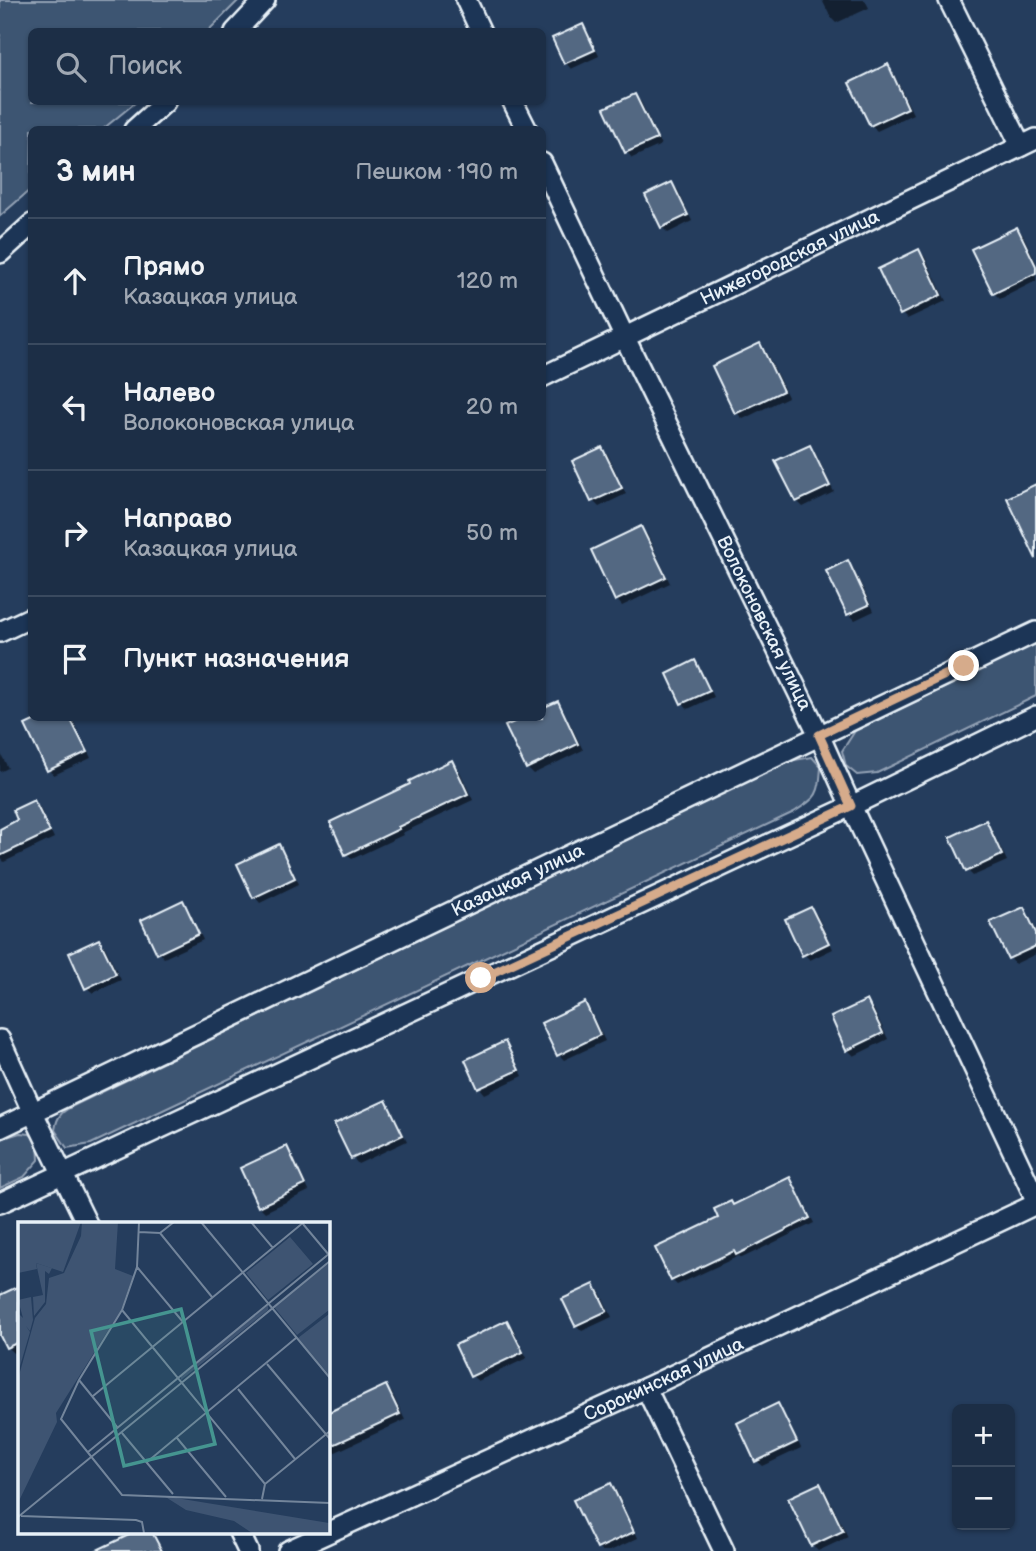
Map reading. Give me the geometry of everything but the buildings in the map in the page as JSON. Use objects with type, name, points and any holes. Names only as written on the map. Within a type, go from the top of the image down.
[{"type":"street","points":[[239,28],[265,0]]},
{"type":"street","points":[[466,0],[479,28]]},
{"type":"street","points":[[949,0],[1028,143]]},
{"type":"street","points":[[138,126],[162,105]]},
{"type":"street","points":[[514,105],[525,126]]},
{"type":"street","name":"Нижегородская улица","points":[[546,375],[1028,143]]},
{"type":"street","name":"Волоконовская улица","points":[[546,171],[819,735],[1036,1202]]},
{"type":"street","points":[[0,254],[28,228]]},
{"type":"street","points":[[0,632],[28,619]]},
{"type":"street","name":"Казацкая улица","points":[[0,1128],[1036,632]]},
{"type":"street","points":[[0,1203],[851,806],[1036,716]]},
{"type":"street","points":[[0,1041],[86,1222]]},
{"type":"street","name":"Сорокинская улица","points":[[329,1532],[646,1388],[1036,1202]]},
{"type":"street","points":[[646,1388],[724,1551]]},
{"type":"street","points":[[240,1534],[248,1551]]},
{"type":"street","name":"Сорокинская улица","points":[[288,1551],[325,1534]]},
{"type":"shaded area","points":[[0,0],[239,0],[211,28],[28,28],[28,105],[132,105],[107,126],[28,126],[28,192],[0,216]]},
{"type":"shaded area","points":[[1036,643],[1036,696],[877,773],[857,775],[846,766],[842,751],[855,731]]},
{"type":"shaded area","points":[[812,757],[821,767],[818,790],[813,799],[794,812],[91,1144],[67,1148],[55,1130],[59,1116],[72,1106],[789,761]]},
{"type":"shaded area","points":[[20,1133],[30,1134],[38,1142],[39,1160],[24,1177],[0,1188],[0,1139]]},
{"type":"route","points":[[481,978],[851,806],[819,735],[964,666]]}]
